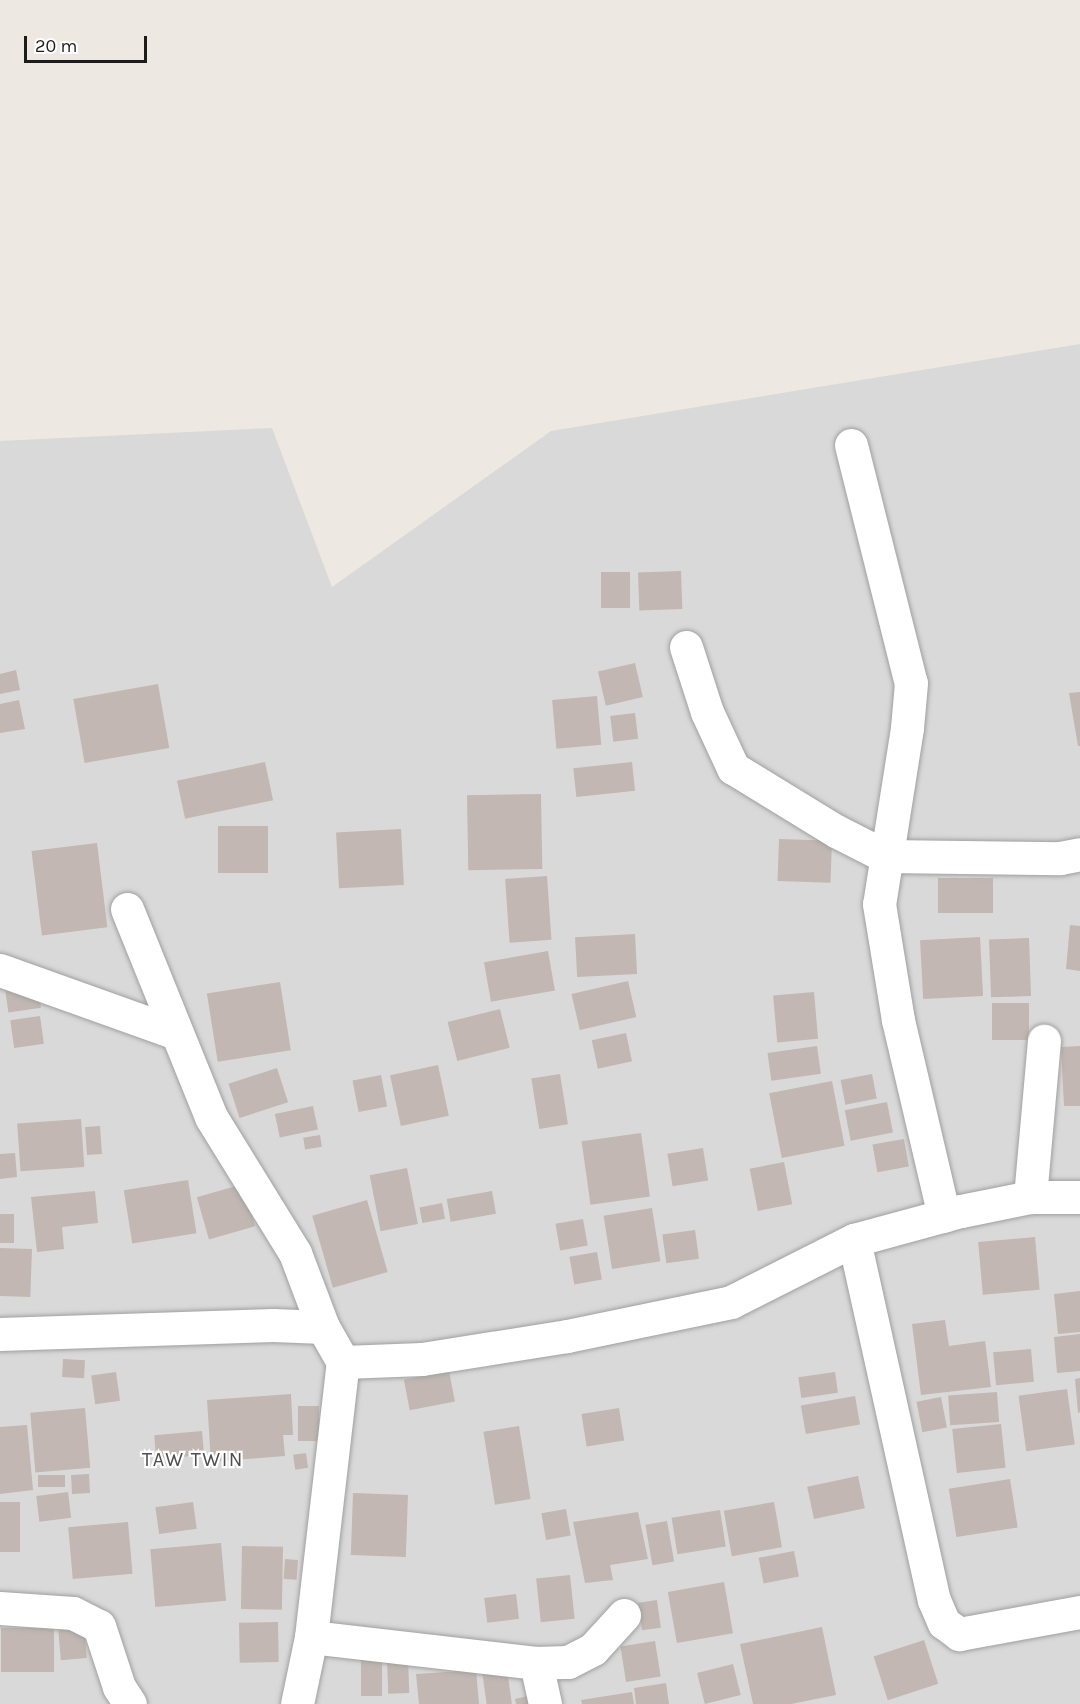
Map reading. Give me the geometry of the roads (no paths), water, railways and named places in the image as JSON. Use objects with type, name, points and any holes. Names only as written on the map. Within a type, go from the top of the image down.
[{"type":"street","points":[[851,445],[911,682],[907,728],[879,904],[897,1020],[944,1216]]},
{"type":"street","points":[[686,647],[707,712],[734,768],[836,831],[885,856],[1060,858],[1080,854]]},
{"type":"street","points":[[128,909],[211,1117],[295,1253],[323,1327],[343,1362],[311,1637],[297,1704]]},
{"type":"street","points":[[0,970],[176,1033]]},
{"type":"street","points":[[1030,1197],[1044,1041]]},
{"type":"street","points":[[343,1362],[422,1359],[567,1336],[731,1302],[854,1240],[944,1216],[1030,1197],[1080,1197]]},
{"type":"street","points":[[854,1240],[934,1600],[944,1623],[959,1634],[1080,1612]]},
{"type":"street","points":[[0,1334],[273,1324],[323,1327]]},
{"type":"street","points":[[0,1608],[73,1613],[99,1626],[119,1686],[129,1704]]},
{"type":"street","points":[[311,1637],[536,1663],[567,1662],[593,1649],[624,1615]]},
{"type":"street","points":[[536,1663],[545,1704]]},
{"type":"district","name":"TAW TWIN","points":[[193,1459]]}]
